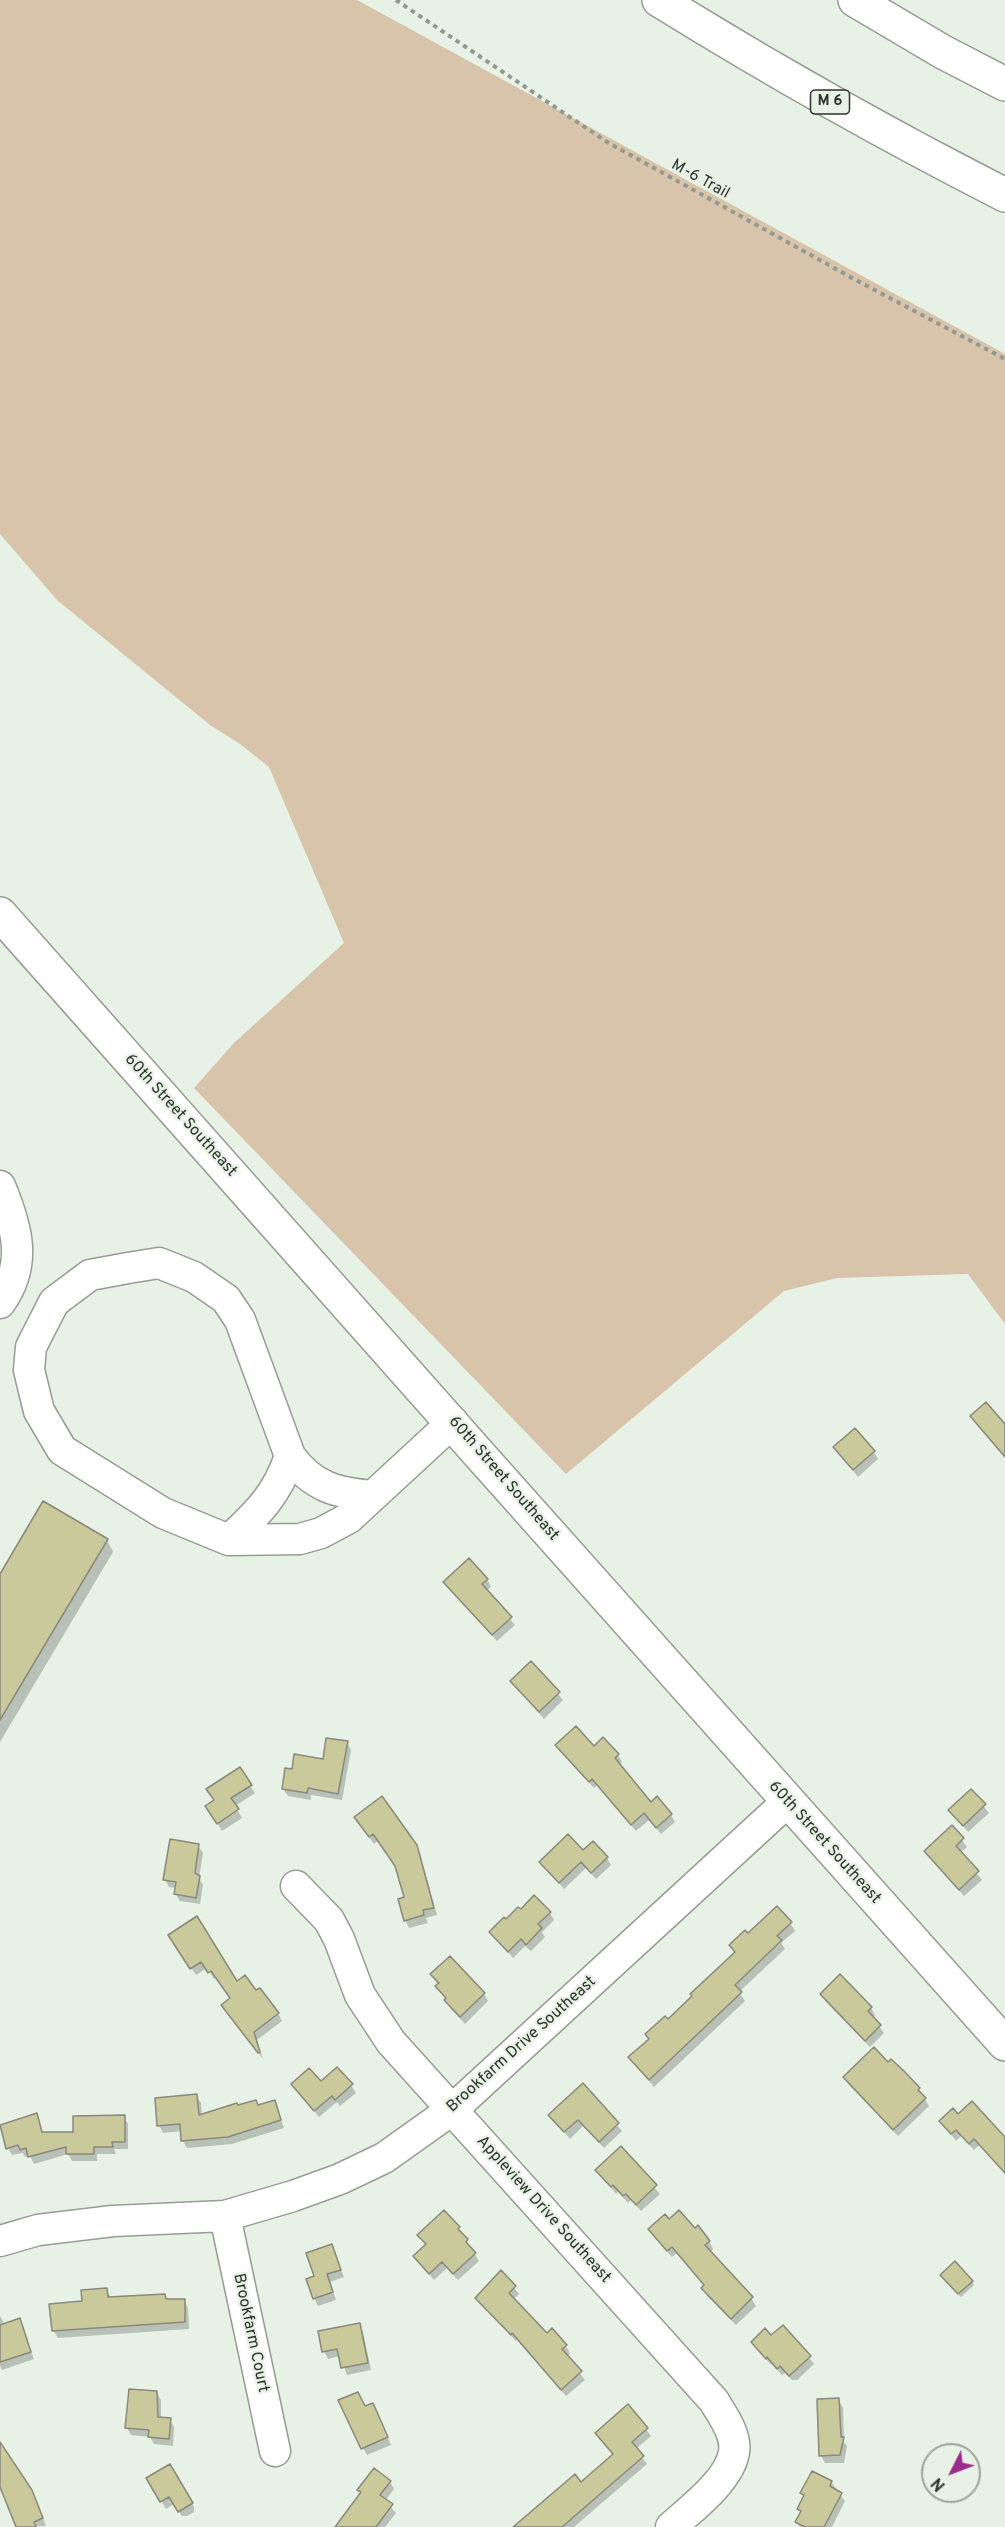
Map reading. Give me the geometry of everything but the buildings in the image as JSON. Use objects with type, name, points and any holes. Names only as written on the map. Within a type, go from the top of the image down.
[{"type":"main road","name":"M 6","points":[[659,0],[778,74],[914,149],[1005,195]]},
{"type":"main road","points":[[855,0],[943,52],[1005,84]]},
{"type":"main road","name":"60th Street Southeast","points":[[0,914],[453,1422],[787,1802],[1005,2044]]},
{"type":"street","points":[[0,1186],[10,1211],[17,1239],[13,1284],[0,1303]]},
{"type":"street","points":[[373,1496],[344,1494],[321,1485],[303,1473],[290,1456],[240,1320],[226,1299],[194,1277],[159,1263],[128,1268],[90,1275],[54,1302],[31,1347],[29,1370],[39,1411],[62,1450],[163,1513],[229,1540],[300,1539],[321,1533],[349,1518],[373,1496],[453,1422]]},
{"type":"street","points":[[229,1540],[260,1511],[282,1479],[290,1456]]},
{"type":"street","name":"Brookfarm Drive Southeast","points":[[0,2241],[38,2230],[102,2223],[225,2216],[293,2196],[358,2171],[384,2158],[453,2109],[787,1802]]},
{"type":"street","name":"Appleview Drive Southeast","points":[[296,1886],[329,1920],[339,1939],[360,1995],[391,2042],[714,2401],[730,2429],[735,2452],[725,2473],[708,2494],[671,2527]]},
{"type":"street","name":"Brookfarm Court","points":[[225,2216],[275,2451]]},
{"type":"path","name":"M-6 Trail","points":[[396,0],[607,141],[854,279],[1005,359]]},
{"type":"shaded area","points":[[0,0],[357,0],[1005,354],[1005,1324],[968,1274],[837,1278],[784,1291],[566,1474],[194,1088],[234,1043],[344,943],[269,767],[240,744],[210,725],[57,600],[0,534]]}]
